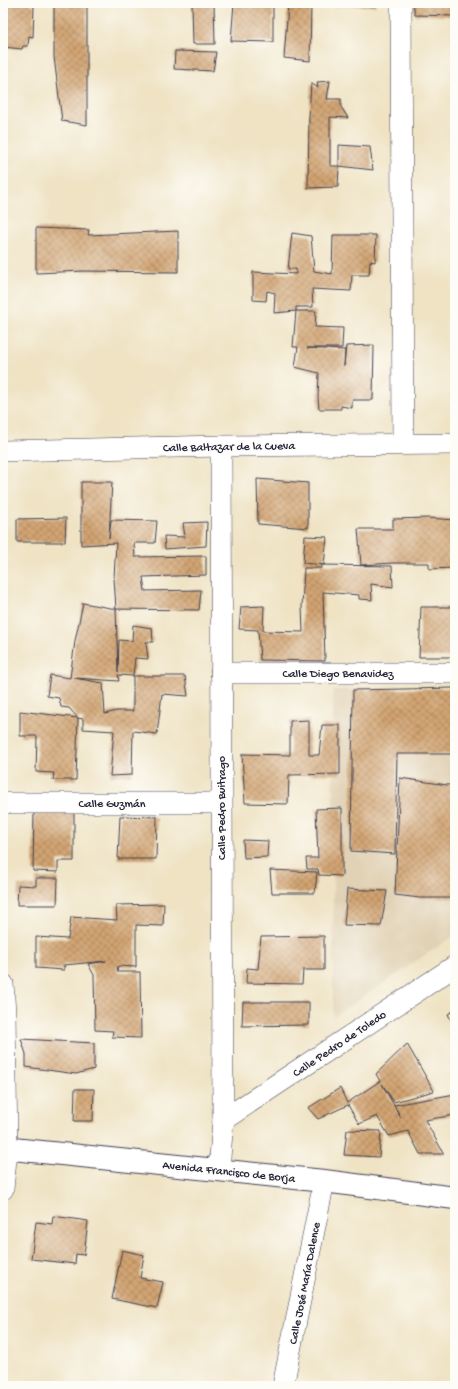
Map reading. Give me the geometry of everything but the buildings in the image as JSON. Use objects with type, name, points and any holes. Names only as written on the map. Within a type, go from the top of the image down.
[{"type":"street","points":[[401,3],[403,444]]},
{"type":"street","name":"Calle Baltazar de la Cueva","points":[[3,451],[220,446],[455,444]]},
{"type":"street","name":"Calle Pedro Buitrago","points":[[219,1170],[223,1120],[220,446]]},
{"type":"street","name":"Calle Diego Benavidez","points":[[221,673],[455,673]]},
{"type":"street","name":"Calle Guzmán","points":[[3,804],[221,804]]},
{"type":"street","name":"Calle Pedro de Toledo","points":[[223,1120],[455,966]]},
{"type":"street","points":[[3,984],[5,1013],[5,1148],[3,1189]]},
{"type":"street","name":"Avenida Francisco de Borja","points":[[5,1148],[324,1181],[455,1198]]},
{"type":"street","name":"Calle José María Dalence","points":[[284,1386],[324,1181]]},
{"type":"shaded area","points":[[455,688],[455,935],[333,1017],[333,690]]}]
